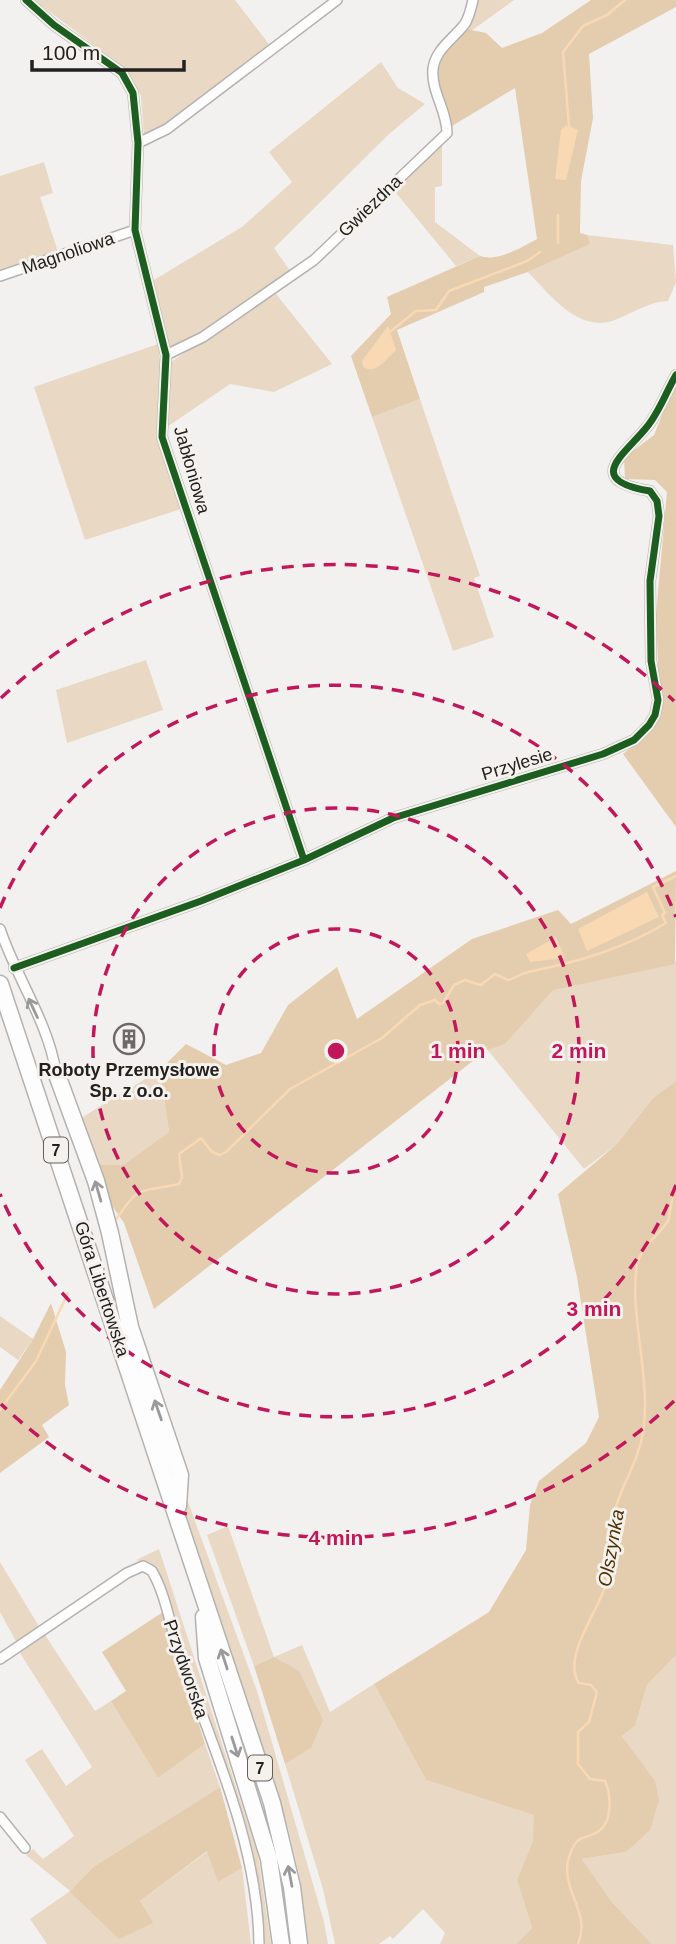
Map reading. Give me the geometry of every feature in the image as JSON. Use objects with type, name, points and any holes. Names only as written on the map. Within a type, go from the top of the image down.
[{"type":"highway","name":"Góra Libertowska","points":[[0,984],[278,1824],[292,1887],[299,1944]]},
{"type":"highway","name":"7","points":[[55,1072],[96,1181],[130,1327],[180,1475],[178,1519]]},
{"type":"highway","name":"Góra Libertowska","points":[[203,1596],[207,1658],[269,1858],[281,1944]]},
{"type":"street","name":"Jabłoniowa","points":[[26,0],[54,25],[109,62],[129,81],[135,107],[138,143],[135,230],[166,355],[162,437],[304,860]]},
{"type":"street","points":[[138,143],[167,129],[337,0]]},
{"type":"street","name":"Gwiezdna","points":[[166,355],[203,337],[314,260],[447,133],[446,121],[433,83],[433,68],[436,58],[466,24],[473,0]]},
{"type":"street","name":"Magnoliowa","points":[[0,276],[135,230]]},
{"type":"street","name":"Przylesie","points":[[14,968],[184,907],[304,860],[393,818],[603,754],[634,740],[656,715],[658,700],[651,661],[650,581],[659,516],[657,501],[650,491],[624,486],[617,479],[615,465],[619,454],[647,428],[676,375]]},
{"type":"street","points":[[0,929],[14,968],[50,1044],[55,1072]]},
{"type":"street","name":"Przydworska","points":[[0,1659],[127,1573],[143,1566],[152,1571],[232,1804],[249,1864],[258,1920],[258,1944]]},
{"type":"street","points":[[0,1817],[25,1848]]},
{"type":"shaded area","points":[[34,0],[235,0],[271,47],[169,123],[144,136],[141,96],[127,70]]},
{"type":"shaded area","points":[[478,0],[514,0],[471,31],[466,29]]},
{"type":"shaded area","points":[[591,0],[676,0],[676,7],[589,54],[593,118],[581,181],[580,233],[587,235],[590,244],[528,272],[484,287],[484,292],[397,330],[420,399],[372,417],[351,356],[391,314],[387,297],[480,256],[502,255],[537,239],[515,88],[452,126],[438,85],[440,63],[466,29],[486,33],[502,48],[542,33]]},
{"type":"shaded area","points":[[381,62],[398,88],[425,104],[389,134],[274,248],[293,275],[243,310],[166,355],[149,283],[242,227],[292,182],[269,152]]},
{"type":"shaded area","points":[[566,125],[578,130],[566,180],[555,179],[561,130]]},
{"type":"shaded area","points":[[442,143],[442,186],[435,187],[435,222],[480,256],[456,266],[392,188]]},
{"type":"shaded area","points":[[44,162],[53,193],[40,197],[58,252],[0,272],[0,176]]},
{"type":"shaded area","points":[[587,235],[673,245],[676,282],[668,301],[599,323],[587,321],[565,309],[528,272],[589,244]]},
{"type":"shaded area","points":[[276,294],[332,364],[274,392],[230,384],[164,429],[169,363]]},
{"type":"shaded area","points":[[388,326],[396,350],[377,368],[363,367],[362,361]]},
{"type":"shaded area","points":[[158,344],[161,368],[156,436],[181,509],[85,540],[34,387]]},
{"type":"shaded area","points":[[676,381],[676,827],[623,754],[653,729],[660,716],[656,615],[667,492],[655,480],[625,479],[624,458],[654,435]]},
{"type":"shaded area","points":[[420,399],[480,576],[474,578],[494,637],[453,651],[372,417]]},
{"type":"shaded area","points":[[146,660],[163,710],[67,743],[56,690]]},
{"type":"shaded area","points":[[676,871],[675,964],[553,990],[505,1044],[487,1050],[154,1309],[124,1223],[104,1194],[92,1164],[123,1165],[169,1132],[160,1070],[186,1044],[226,1065],[261,1053],[288,1005],[337,967],[357,1019],[472,939],[558,910],[571,924]]},
{"type":"shaded area","points":[[647,892],[659,917],[587,951],[578,929]]},
{"type":"shaded area","points":[[556,937],[565,958],[530,962],[526,954]]},
{"type":"shaded area","points":[[676,962],[676,1081],[653,1098],[616,1145],[584,1169],[487,1049],[505,1044],[553,989]]},
{"type":"shaded area","points":[[160,1070],[169,1132],[123,1165],[92,1164],[76,1121]]},
{"type":"shaded area","points":[[676,1081],[676,1655],[647,1685],[635,1726],[622,1736],[655,1781],[659,1800],[650,1830],[626,1852],[582,1859],[611,1901],[652,1944],[516,1944],[532,1928],[517,1880],[533,1840],[534,1815],[426,1780],[374,1684],[489,1612],[526,1550],[530,1505],[539,1481],[586,1443],[599,1417],[577,1277],[558,1194],[616,1145],[653,1098]]},
{"type":"shaded area","points":[[51,1303],[66,1352],[65,1385],[69,1405],[42,1425],[49,1437],[0,1473],[0,1390],[33,1339]]},
{"type":"shaded area","points":[[0,1316],[33,1339],[18,1360],[0,1347]]},
{"type":"shaded area","points":[[172,1458],[257,1691],[328,1944],[308,1944],[301,1883],[289,1831],[167,1460]]},
{"type":"shaded area","points":[[228,1526],[274,1657],[254,1666],[207,1535]]},
{"type":"shaded area","points":[[159,1549],[258,1855],[271,1944],[262,1944],[256,1878],[158,1570],[150,1563],[136,1560]]},
{"type":"shaded area","points":[[0,1562],[40,1628],[17,1643],[0,1612]]},
{"type":"shaded area","points":[[163,1612],[205,1744],[158,1778],[111,1701],[126,1691],[102,1652]]},
{"type":"shaded area","points":[[45,1635],[95,1711],[111,1701],[158,1778],[205,1744],[220,1787],[93,1867],[71,1892],[140,1901],[208,1851],[218,1882],[242,1868],[251,1944],[47,1944],[30,1919],[70,1891],[26,1855],[33,1849],[43,1859],[74,1836],[25,1760],[42,1749],[66,1786],[92,1767],[20,1653]]},
{"type":"shaded area","points":[[302,1645],[330,1712],[374,1684],[426,1780],[535,1815],[533,1840],[517,1880],[532,1928],[516,1944],[440,1944],[445,1933],[423,1909],[393,1939],[390,1936],[379,1944],[335,1944],[323,1889],[285,1764],[311,1748],[274,1657]]},
{"type":"shaded area","points":[[676,1655],[676,1944],[652,1944],[611,1901],[582,1859],[626,1852],[655,1782],[622,1736],[635,1726],[647,1685]]},
{"type":"shaded area","points":[[274,1657],[299,1671],[323,1720],[311,1748],[285,1764],[254,1666]]},
{"type":"shaded area","points":[[220,1787],[242,1868],[218,1882],[207,1851],[140,1901],[153,1923],[119,1939],[70,1892],[93,1867]]},
{"type":"waterway","points":[[569,126],[563,52],[583,26],[607,15],[625,0]]},
{"type":"waterway","points":[[558,215],[558,243]]},
{"type":"waterway","points":[[391,331],[416,311],[436,310],[449,291],[527,261],[540,252]]},
{"type":"waterway","points":[[113,1224],[128,1202],[140,1192],[179,1184],[182,1177],[179,1154],[201,1138],[212,1152],[220,1155],[226,1152],[290,1089],[382,1038],[420,1005],[435,1000],[439,1004],[443,1003],[454,985],[465,980],[481,985],[495,974],[508,980],[528,972],[565,964],[617,947],[666,923],[662,915],[665,913],[653,887],[676,876]]},
{"type":"waterway","name":"Olszynka","points":[[578,1944],[581,1921],[568,1880],[569,1857],[578,1840],[604,1827],[609,1814],[609,1793],[605,1781],[590,1779],[578,1764],[578,1732],[589,1722],[597,1692],[591,1685],[579,1683],[575,1673],[575,1661],[583,1634],[606,1584],[612,1520],[643,1433],[645,1409],[636,1312],[637,1265],[646,1247],[668,1221],[676,1186]]},
{"type":"waterway","points":[[0,1410],[36,1361],[68,1293]]},
{"type":"cycle path","points":[[26,0],[54,25],[122,73],[133,93],[138,143],[135,230],[166,355],[162,437],[304,860]]},
{"type":"cycle path","points":[[14,968],[201,901],[304,860],[393,818],[603,754],[634,740],[649,725],[655,715],[658,700],[651,661],[650,581],[659,516],[657,501],[650,491],[630,486],[618,480],[614,474],[620,457],[655,416],[676,375]]},
{"type":"place","name":"Roboty Przemysłowe Sp. z o.o.","points":[[129,1039]]}]
